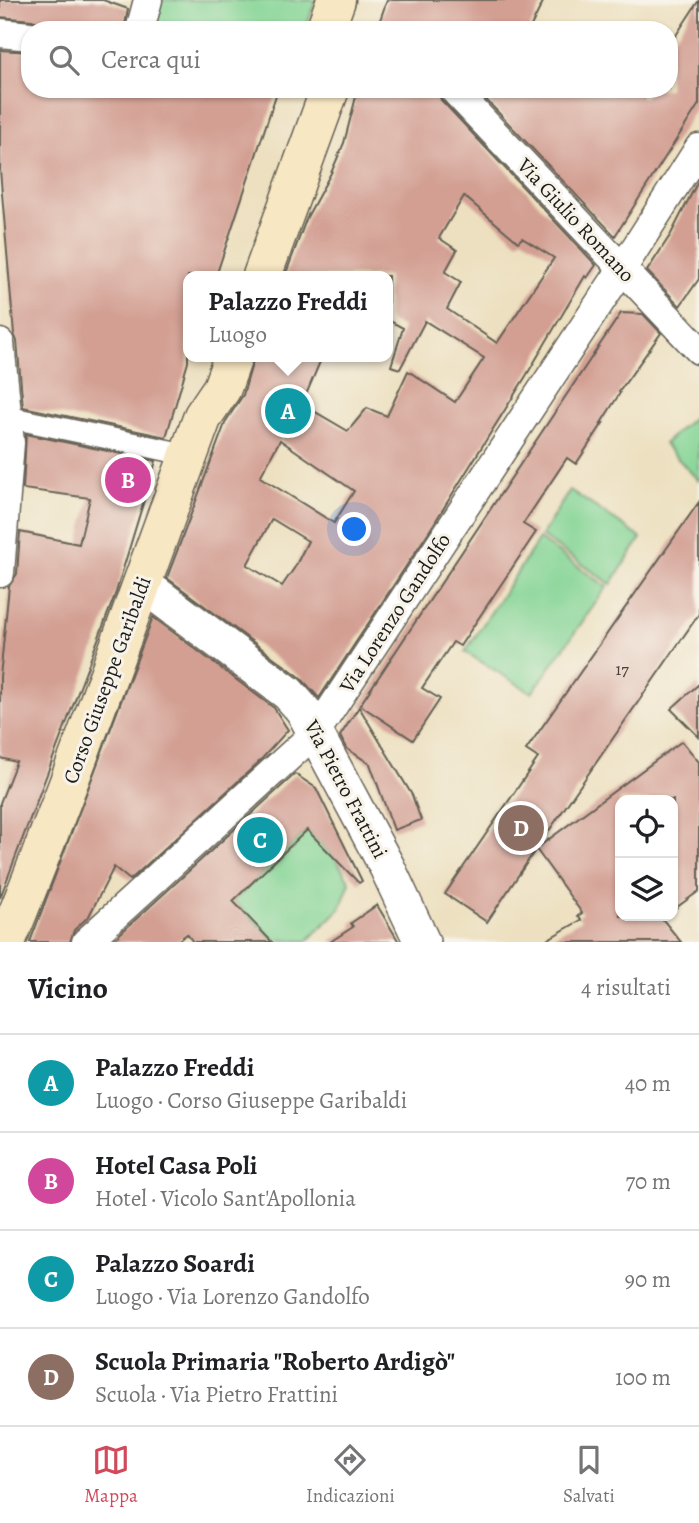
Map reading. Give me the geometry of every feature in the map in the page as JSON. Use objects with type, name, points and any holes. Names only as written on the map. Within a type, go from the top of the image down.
[{"type":"main road","points":[[328,21],[336,0]]},
{"type":"main road","points":[[354,21],[361,0]]},
{"type":"main road","points":[[241,271],[300,98]]},
{"type":"main road","points":[[264,271],[327,98]]},
{"type":"main road","name":"Corso Giuseppe Garibaldi","points":[[203,416],[202,381],[209,362]]},
{"type":"main road","name":"Corso Giuseppe Garibaldi","points":[[6,942],[80,758],[203,416],[222,388],[231,362]]},
{"type":"street","points":[[0,33],[21,35]]},
{"type":"street","name":"Via Giulio Romano","points":[[461,98],[699,350]]},
{"type":"street","name":"Via Lorenzo Gandolfo","points":[[86,942],[316,732],[699,148]]},
{"type":"street","points":[[0,343],[10,443],[0,573]]},
{"type":"street","points":[[8,417],[189,455]]},
{"type":"street","name":"Via Pietro Frattini","points":[[141,583],[288,693],[310,719],[387,867],[422,942]]},
{"type":"green space","points":[[158,0],[316,0],[308,21],[152,21]]},
{"type":"green space","points":[[699,412],[699,481],[664,444]]},
{"type":"green space","points":[[570,490],[641,538],[611,584],[541,536]]},
{"type":"green space","points":[[539,539],[607,587],[532,693],[465,652]]},
{"type":"green space","points":[[307,830],[335,858],[350,882],[340,909],[307,941],[274,940],[233,901]]},
{"type":"building","points":[[0,0],[103,0],[128,9],[126,21],[35,21],[0,17]]},
{"type":"building","points":[[387,0],[544,0],[534,21],[380,21]]},
{"type":"building","points":[[699,0],[699,104],[615,236],[485,98],[678,98],[678,32]]},
{"type":"building","points":[[0,50],[21,51],[21,98],[275,98],[218,271],[183,271],[183,362],[188,362],[166,437],[23,407],[0,170]]},
{"type":"building","points":[[356,98],[440,98],[596,265],[587,278],[585,276],[430,530],[319,698],[300,677],[167,578],[226,421],[243,395],[253,362],[320,362],[302,404],[348,431],[367,408],[387,416],[408,371],[455,402],[484,358],[425,321],[400,369],[391,366],[403,328],[393,323],[393,271],[287,271],[307,217],[344,143]],"holes":[[[464,196],[518,242],[522,238],[554,258],[497,343],[447,309],[461,282],[445,272],[457,250],[439,238]],[[280,440],[354,491],[334,523],[260,477]],[[272,519],[308,541],[282,586],[247,565]]]},
{"type":"building","points":[[699,179],[699,279],[680,306],[647,271],[671,234]]},
{"type":"building","points":[[621,313],[643,314],[661,333],[619,392],[603,423],[576,464],[567,458],[523,524],[536,532],[460,646],[453,642],[422,688],[440,699],[413,740],[360,705]]},
{"type":"building","points":[[26,434],[156,461],[116,592],[0,898],[0,803],[16,762],[0,758],[0,677],[9,586],[17,574],[20,532],[79,544],[90,498],[23,489]]},
{"type":"building","points":[[699,502],[699,614],[537,848],[682,741],[699,762],[699,891],[678,906],[678,795],[615,795],[615,921],[664,921],[681,942],[543,942],[581,920],[578,916],[582,913],[536,849],[487,922],[445,894],[538,758],[526,750]]},
{"type":"building","points":[[153,617],[274,708],[288,730],[258,763],[130,880],[114,867],[89,916],[74,930],[70,942],[30,942]]},
{"type":"building","points":[[699,684],[699,737],[671,709]]},
{"type":"building","points":[[359,707],[412,795],[421,820],[394,830],[370,764],[346,748],[340,736]]},
{"type":"building","points":[[295,774],[316,788],[362,881],[359,883],[307,830],[233,901],[272,942],[193,942],[187,934],[176,942],[111,942]]},
{"type":"building","points":[[377,905],[399,942],[330,942],[353,927],[351,923]]},
{"type":"place","name":"Palazzo Freddi","points":[[288,411]]},
{"type":"place","name":"Hotel Casa Poli","points":[[128,480]]},
{"type":"place","name":"Scuola Primaria \"Roberto Ardigò\"","points":[[521,828]]},
{"type":"place","name":"Palazzo Soardi","points":[[260,840]]}]
